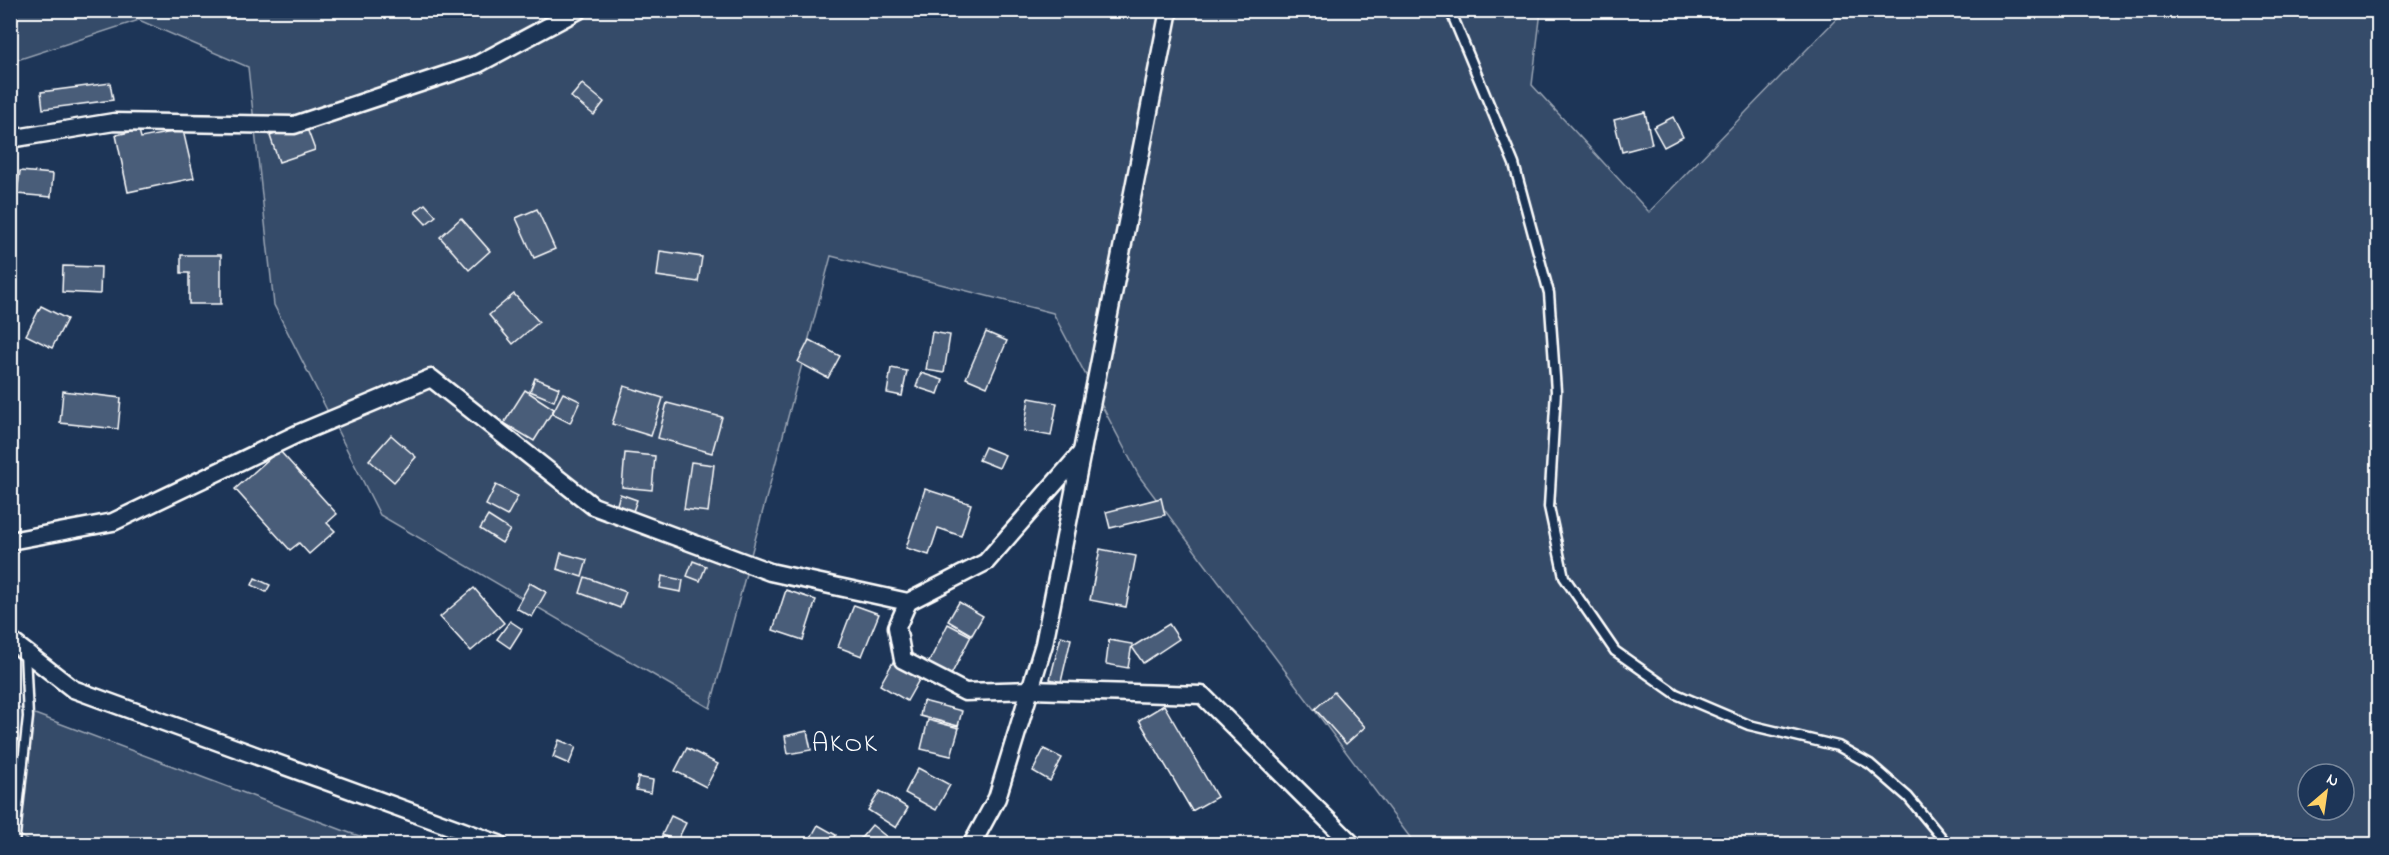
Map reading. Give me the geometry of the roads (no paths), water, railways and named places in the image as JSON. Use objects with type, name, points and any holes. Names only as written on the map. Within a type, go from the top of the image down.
[{"type":"street","points":[[10,139],[114,122],[294,125],[478,64],[579,10]]},
{"type":"street","points":[[972,844],[998,798],[1044,644],[1168,10]]},
{"type":"street","points":[[10,541],[113,522],[297,434],[431,378],[593,506],[770,572],[908,602]]},
{"type":"street","points":[[1082,452],[986,562],[908,602],[897,627],[903,660],[965,692],[1030,690],[1202,694],[1352,844]]},
{"type":"street","points":[[10,640],[73,689],[499,844]]},
{"type":"lane","points":[[1450,10],[1514,164],[1549,293],[1557,391],[1549,507],[1564,577],[1615,651],[1687,698],[1749,725],[1838,746],[1870,764],[1908,797],[1947,844]]},
{"type":"lane","points":[[15,844],[28,717],[25,652]]},
{"type":"district","name":"AKOK","points":[[845,744]]}]
